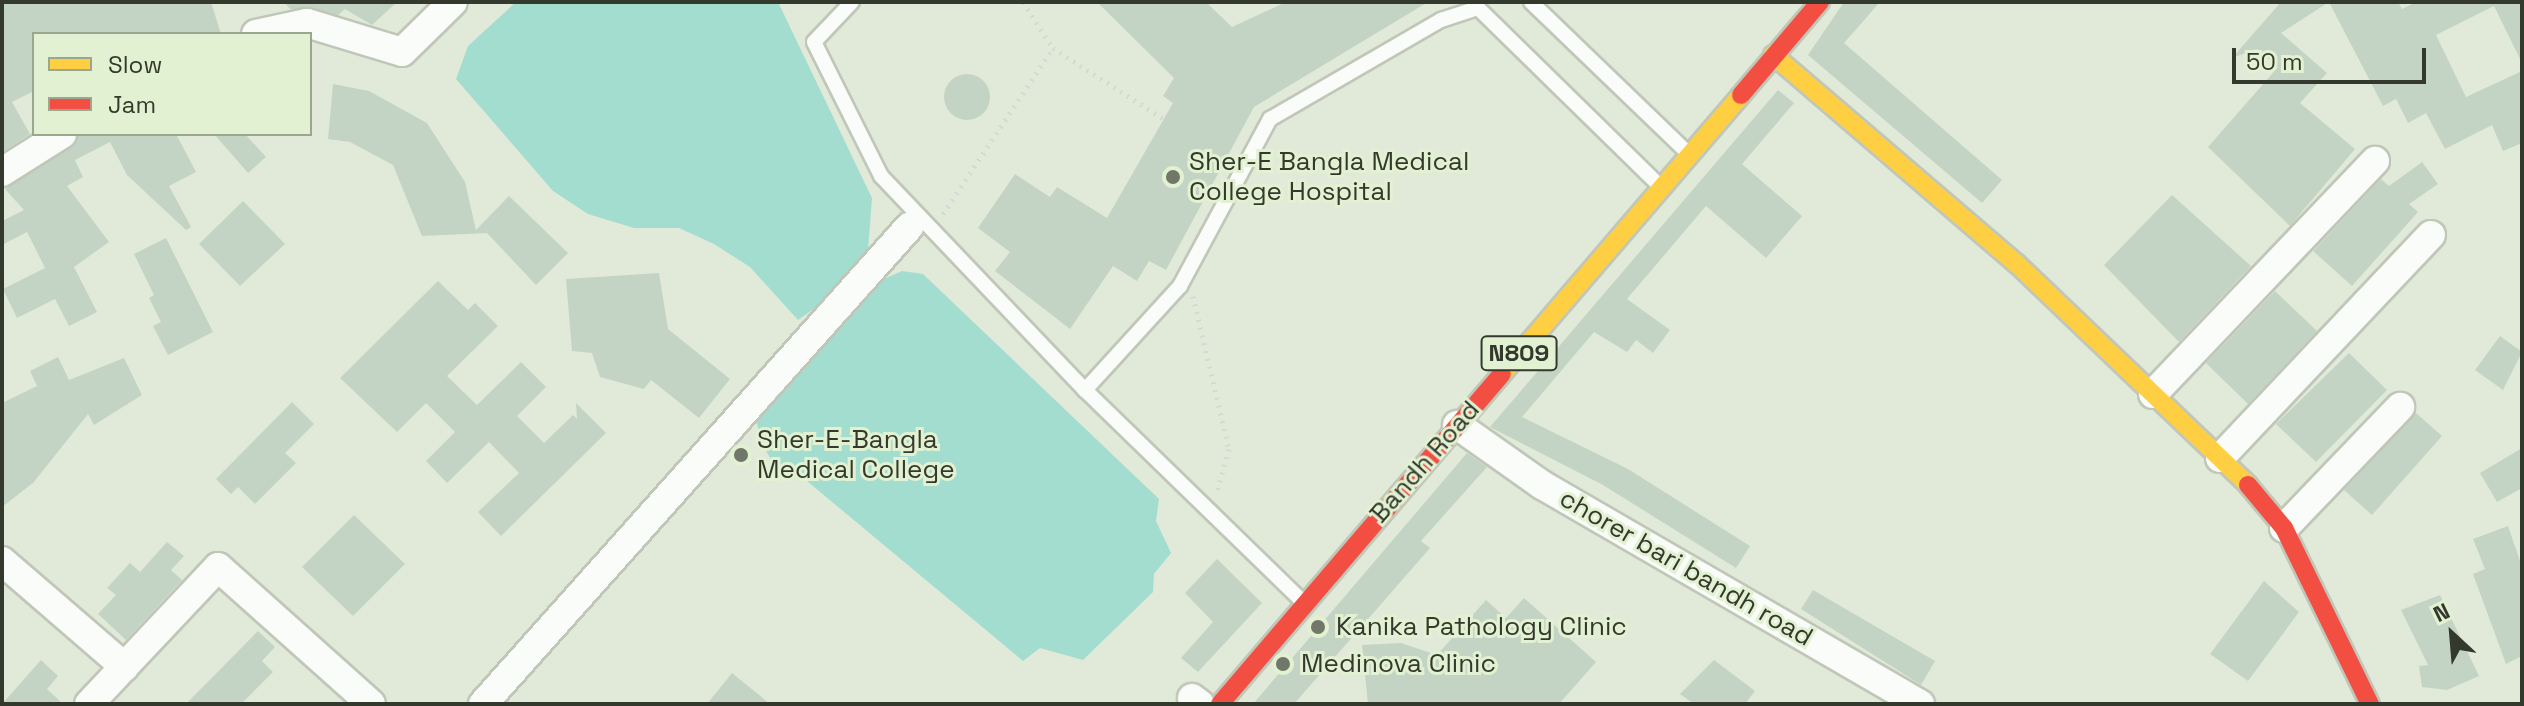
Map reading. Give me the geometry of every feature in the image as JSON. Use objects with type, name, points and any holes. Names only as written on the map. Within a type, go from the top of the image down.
[{"type":"main road","name":"Bandh Road","points":[[1200,702],[1303,602],[1820,2]]},
{"type":"main road","points":[[1773,55],[2016,263],[2220,458],[2284,528],[2370,704]]},
{"type":"main road","points":[[1636,175],[1689,114]]},
{"type":"main road","name":"Bandh Road","points":[[1200,702],[1211,676]]},
{"type":"street","points":[[265,32],[307,23],[402,52],[453,2]]},
{"type":"street","points":[[2,172],[59,136]]},
{"type":"street","points":[[2153,394],[2375,161]]},
{"type":"street","points":[[483,704],[919,229]]},
{"type":"street","points":[[2220,458],[2431,235]]},
{"type":"street","points":[[2284,528],[2400,407]]},
{"type":"street","name":"chorer bari bandh road","points":[[1457,425],[1542,485],[1920,704]]},
{"type":"street","points":[[2,561],[125,667]]},
{"type":"street","points":[[89,704],[218,567],[371,704]]},
{"type":"lane","points":[[852,2],[814,42],[881,176],[919,229],[1209,516],[1303,602]]},
{"type":"lane","points":[[1531,2],[1689,153]]},
{"type":"lane","points":[[1085,390],[1180,286],[1270,119],[1441,20],[1481,5],[1636,175],[1661,187]]},
{"type":"path","points":[[1023,2],[1053,48],[1164,119]]},
{"type":"path","points":[[919,229],[1053,48]]},
{"type":"path","points":[[1180,286],[1195,298],[1229,449],[1209,516]]},
{"type":"water","points":[[516,2],[778,2],[872,198],[868,250],[836,293],[798,320],[750,267],[714,244],[679,228],[634,228],[588,214],[553,191],[456,79],[468,46]]},
{"type":"water","points":[[902,271],[923,274],[1159,499],[1156,521],[1171,553],[1154,574],[1153,592],[1083,660],[1040,648],[1023,661],[807,481],[778,470],[762,445],[756,419],[877,282]]},
{"type":"building","points":[[2,2],[211,2],[220,32],[32,32],[32,92],[12,102],[30,134],[2,152]]},
{"type":"building","points":[[284,2],[397,2],[372,25],[345,9],[338,15],[290,9]]},
{"type":"building","name":"Sher-E Bangla Medical College Hospital","points":[[1097,2],[1206,2],[1232,27],[1286,2],[1428,2],[1254,107],[1166,270],[1149,261],[1137,281],[1113,266],[1070,329],[995,271],[1010,252],[978,228],[1015,174],[1050,197],[1057,187],[1107,218],[1173,103],[1163,96],[1174,78]]},
{"type":"building","points":[[1844,2],[1880,2],[1844,43],[2002,180],[1982,203],[1808,55]]},
{"type":"building","points":[[2281,2],[2329,2],[2281,33],[2327,73],[2300,103],[2355,149],[2290,226],[2208,147],[2278,67],[2257,49],[2232,58]]},
{"type":"building","points":[[2329,2],[2398,2],[2402,9],[2416,2],[2522,2],[2522,63],[2494,6],[2436,35],[2466,97],[2522,71],[2522,143],[2503,151],[2492,125],[2445,149],[2426,113],[2408,123],[2396,99],[2383,106]]},
{"type":"building","points":[[967,74],[983,81],[990,97],[983,113],[967,120],[951,113],[944,97],[951,81]]},
{"type":"building","points":[[333,84],[369,91],[427,123],[465,182],[476,230],[509,196],[568,253],[536,285],[487,233],[422,236],[393,165],[350,142],[328,139]]},
{"type":"building","points":[[1778,90],[1794,103],[1742,164],[1802,216],[1766,258],[1706,206],[1627,299],[1670,330],[1653,353],[1636,340],[1627,352],[1594,332],[1522,417],[1628,469],[1750,546],[1736,568],[1603,485],[1490,427]]},
{"type":"building","points":[[78,136],[177,136],[196,172],[169,186],[191,227],[186,230],[127,175],[110,142],[75,160],[83,177],[67,186],[109,242],[74,267],[97,312],[69,326],[55,299],[17,318],[3,289],[45,268],[27,232],[2,245],[2,221],[24,210],[5,189],[71,148]]},
{"type":"building","points":[[216,136],[247,136],[266,157],[248,173]]},
{"type":"building","points":[[2422,162],[2438,184],[2409,204],[2418,212],[2352,286],[2313,251],[2381,179],[2389,186]]},
{"type":"building","points":[[2172,195],[2251,266],[2179,342],[2104,265]]},
{"type":"building","points":[[243,201],[285,244],[240,286],[199,244]]},
{"type":"building","points":[[166,238],[213,332],[168,355],[153,326],[161,322],[149,298],[154,295],[134,254]]},
{"type":"building","points":[[659,273],[668,329],[730,379],[699,418],[651,380],[644,389],[600,377],[592,353],[572,351],[566,279]]},
{"type":"building","points":[[438,281],[468,310],[475,303],[498,326],[447,376],[477,405],[521,362],[546,387],[517,416],[544,443],[573,415],[577,419],[576,403],[606,433],[501,536],[478,512],[519,473],[489,442],[447,483],[426,461],[455,432],[426,403],[397,432],[340,378]]},
{"type":"building","points":[[2275,291],[2317,331],[2248,404],[2206,363]]},
{"type":"building","points":[[2500,336],[2522,352],[2503,390],[2475,370]]},
{"type":"building","points":[[2349,353],[2387,390],[2316,462],[2276,424]]},
{"type":"building","points":[[58,357],[69,380],[124,358],[142,395],[94,425],[88,414],[33,483],[2,507],[2,403],[37,386],[30,371]]},
{"type":"building","points":[[292,402],[314,424],[285,453],[296,463],[255,504],[238,487],[231,494],[216,479]]},
{"type":"building","points":[[2416,413],[2442,436],[2372,515],[2344,490]]},
{"type":"building","points":[[2522,448],[2522,488],[2497,502],[2480,473]]},
{"type":"building","points":[[1467,453],[1487,467],[1421,541],[1430,548],[1294,704],[1253,704]]},
{"type":"building","points":[[354,515],[405,564],[353,616],[302,567]]},
{"type":"building","points":[[2508,526],[2522,567],[2522,656],[2506,664],[2473,574],[2485,569],[2473,539]]},
{"type":"building","points":[[167,542],[184,556],[171,570],[182,580],[126,640],[98,614],[116,595],[107,588],[130,563],[140,572]]},
{"type":"building","points":[[1217,559],[1262,603],[1198,672],[1181,658],[1213,622],[1185,593]]},
{"type":"building","points":[[2264,581],[2299,612],[2248,681],[2210,654]]},
{"type":"building","points":[[1813,590],[1935,661],[1921,685],[1801,609]]},
{"type":"building","points":[[2440,595],[2479,676],[2447,690],[2422,687],[2419,666],[2428,665],[2401,610]]},
{"type":"building","points":[[1524,598],[1596,662],[1559,704],[1368,704],[1362,645],[1401,643],[1437,655],[1486,600],[1506,618]]},
{"type":"building","points":[[258,631],[275,647],[262,661],[273,672],[241,704],[186,704]]},
{"type":"building","points":[[41,660],[58,676],[47,689],[63,704],[2,704]]},
{"type":"building","points":[[1714,660],[1755,691],[1745,704],[1694,704],[1680,694]]},
{"type":"building","points":[[732,673],[770,704],[707,704]]},
{"type":"traffic: slow","points":[[1773,55],[2016,263],[2248,485]]},
{"type":"traffic: slow","points":[[1502,374],[1741,95]]},
{"type":"traffic: jam","points":[[1741,95],[1820,2]]},
{"type":"traffic: jam","points":[[1220,704],[1502,374]]},
{"type":"traffic: jam","points":[[2248,485],[2284,528],[2370,704]]},
{"type":"place","name":"Sher-E Bangla Medical College Hospital","points":[[1173,177]]},
{"type":"place","name":"Sher-E-Bangla Medical College","points":[[741,455]]},
{"type":"place","name":"Kanika Pathology Clinic","points":[[1318,627]]},
{"type":"place","name":"Medinova Clinic","points":[[1283,664]]}]
